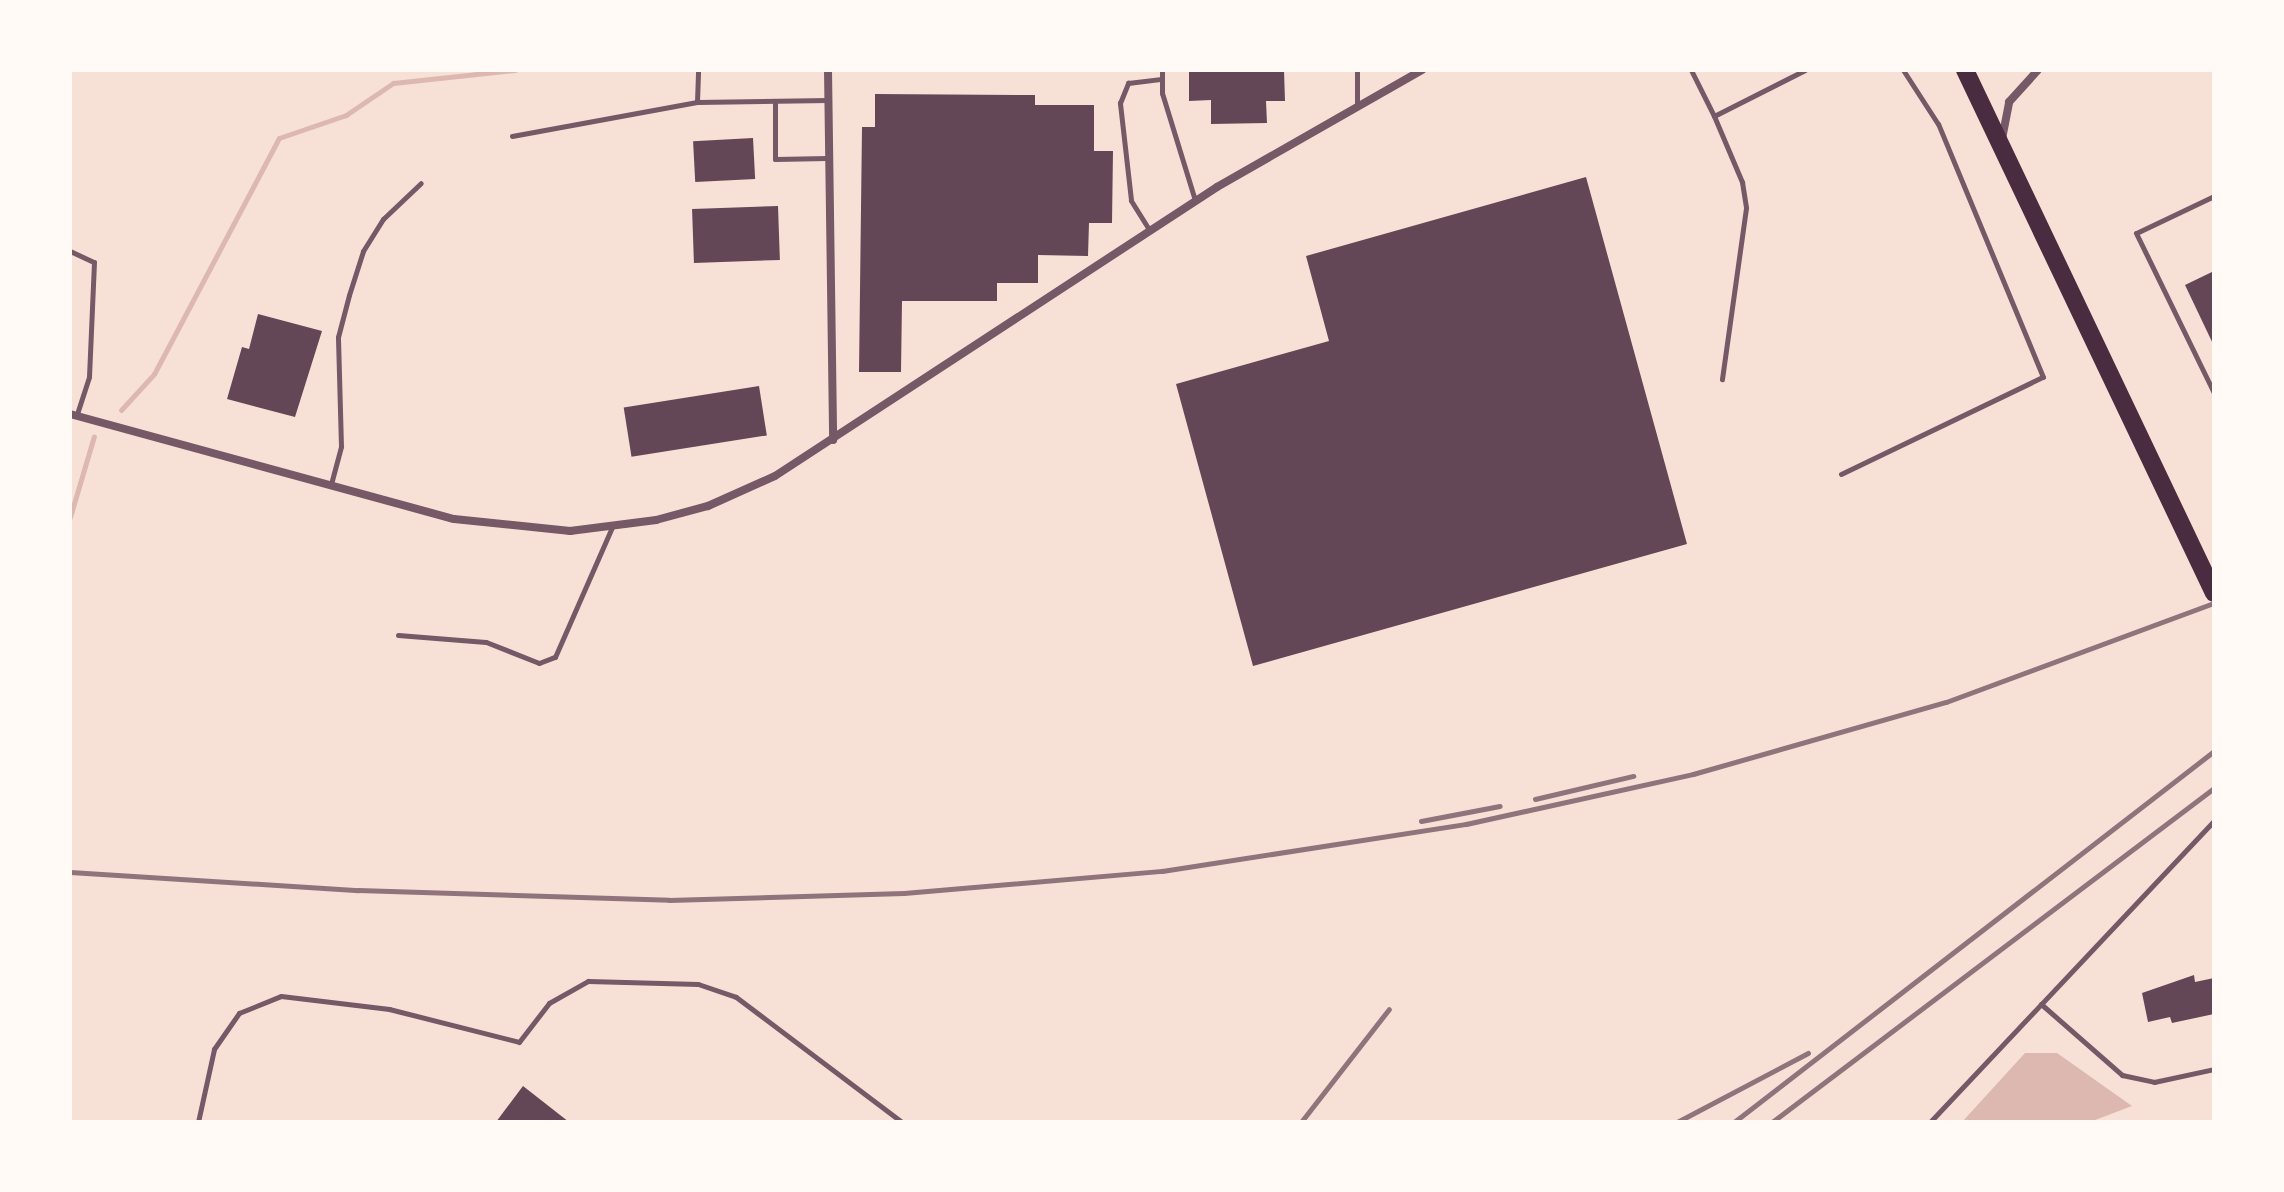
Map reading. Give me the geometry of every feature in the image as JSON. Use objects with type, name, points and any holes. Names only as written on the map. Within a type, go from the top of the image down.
[{"type":"main road","points":[[1965,70],[2214,593]]},
{"type":"street","points":[[828,70],[833,440]]},
{"type":"street","points":[[73,415],[454,519],[536,531],[612,527],[708,506],[775,476],[1195,201],[1422,70]]},
{"type":"street","points":[[2002,148],[2009,102],[2038,70]]},
{"type":"lane","points":[[697,102],[698,70]]},
{"type":"lane","points":[[1162,70],[1175,146],[1195,201]]},
{"type":"lane","points":[[1357,70],[1357,105]]},
{"type":"lane","points":[[1691,70],[1742,182],[1746,208],[1722,379]]},
{"type":"lane","points":[[1714,116],[1805,70]]},
{"type":"lane","points":[[1841,474],[2043,377],[1938,124],[1903,70]]},
{"type":"lane","points":[[1151,232],[1131,200],[1120,103],[1128,83],[1162,79]]},
{"type":"lane","points":[[512,136],[697,102],[828,100]]},
{"type":"lane","points":[[775,101],[775,159],[827,158]]},
{"type":"lane","points":[[330,485],[341,446],[338,337],[349,295],[363,251],[383,219],[421,183]]},
{"type":"lane","points":[[2214,196],[2136,233],[2214,393]]},
{"type":"lane","points":[[70,251],[94,262],[89,377],[73,415]]},
{"type":"lane","points":[[398,635],[486,642],[539,663],[555,657],[612,527]]},
{"type":"lane","points":[[1930,1122],[2214,821]]},
{"type":"lane","points":[[198,1122],[214,1049],[239,1013],[281,996],[389,1009],[519,1042],[549,1003],[588,981],[698,984],[736,997],[902,1122]]},
{"type":"lane","points":[[2041,1004],[2122,1075],[2154,1082],[2214,1069]]},
{"type":"shaded area","points":[[2025,1053],[2057,1053],[2132,1106],[2090,1122],[1962,1122]]},
{"type":"building","points":[[1189,70],[1284,70],[1285,101],[1266,101],[1267,123],[1211,124],[1211,100],[1189,101]]},
{"type":"building","points":[[875,94],[1035,95],[1035,105],[1094,105],[1094,151],[1113,151],[1112,223],[1089,223],[1088,256],[1038,255],[1038,283],[997,283],[997,301],[902,301],[901,372],[859,372],[862,127],[875,127]]},
{"type":"building","points":[[753,138],[755,179],[695,182],[693,141]]},
{"type":"building","points":[[1586,177],[1687,544],[1253,666],[1176,384],[1329,341],[1306,256]]},
{"type":"building","points":[[778,206],[780,260],[694,263],[692,209]]},
{"type":"building","points":[[2214,271],[2214,346],[2185,285]]},
{"type":"building","points":[[258,314],[322,331],[295,417],[227,399],[242,347],[249,349]]},
{"type":"building","points":[[759,386],[767,435],[632,457],[624,407]]},
{"type":"building","points":[[2194,975],[2195,982],[2214,978],[2214,1014],[2172,1023],[2170,1017],[2148,1022],[2142,993]]},
{"type":"building","points":[[523,1086],[569,1122],[496,1122]]},
{"type":"waterway","points":[[121,410],[154,374],[279,138],[346,115],[393,83],[515,70]]},
{"type":"waterway","points":[[70,517],[94,436]]},
{"type":"railway","points":[[70,872],[358,890],[669,900],[904,893],[1162,871],[1466,824],[1693,774],[1946,702],[2214,603]]},
{"type":"railway","points":[[1734,1122],[2214,751]]},
{"type":"railway","points":[[1535,799],[1633,776]]},
{"type":"railway","points":[[1772,1122],[2214,788]]},
{"type":"railway","points":[[1421,821],[1500,806]]},
{"type":"railway","points":[[1301,1122],[1389,1009]]},
{"type":"railway","points":[[1677,1122],[1808,1053]]}]
